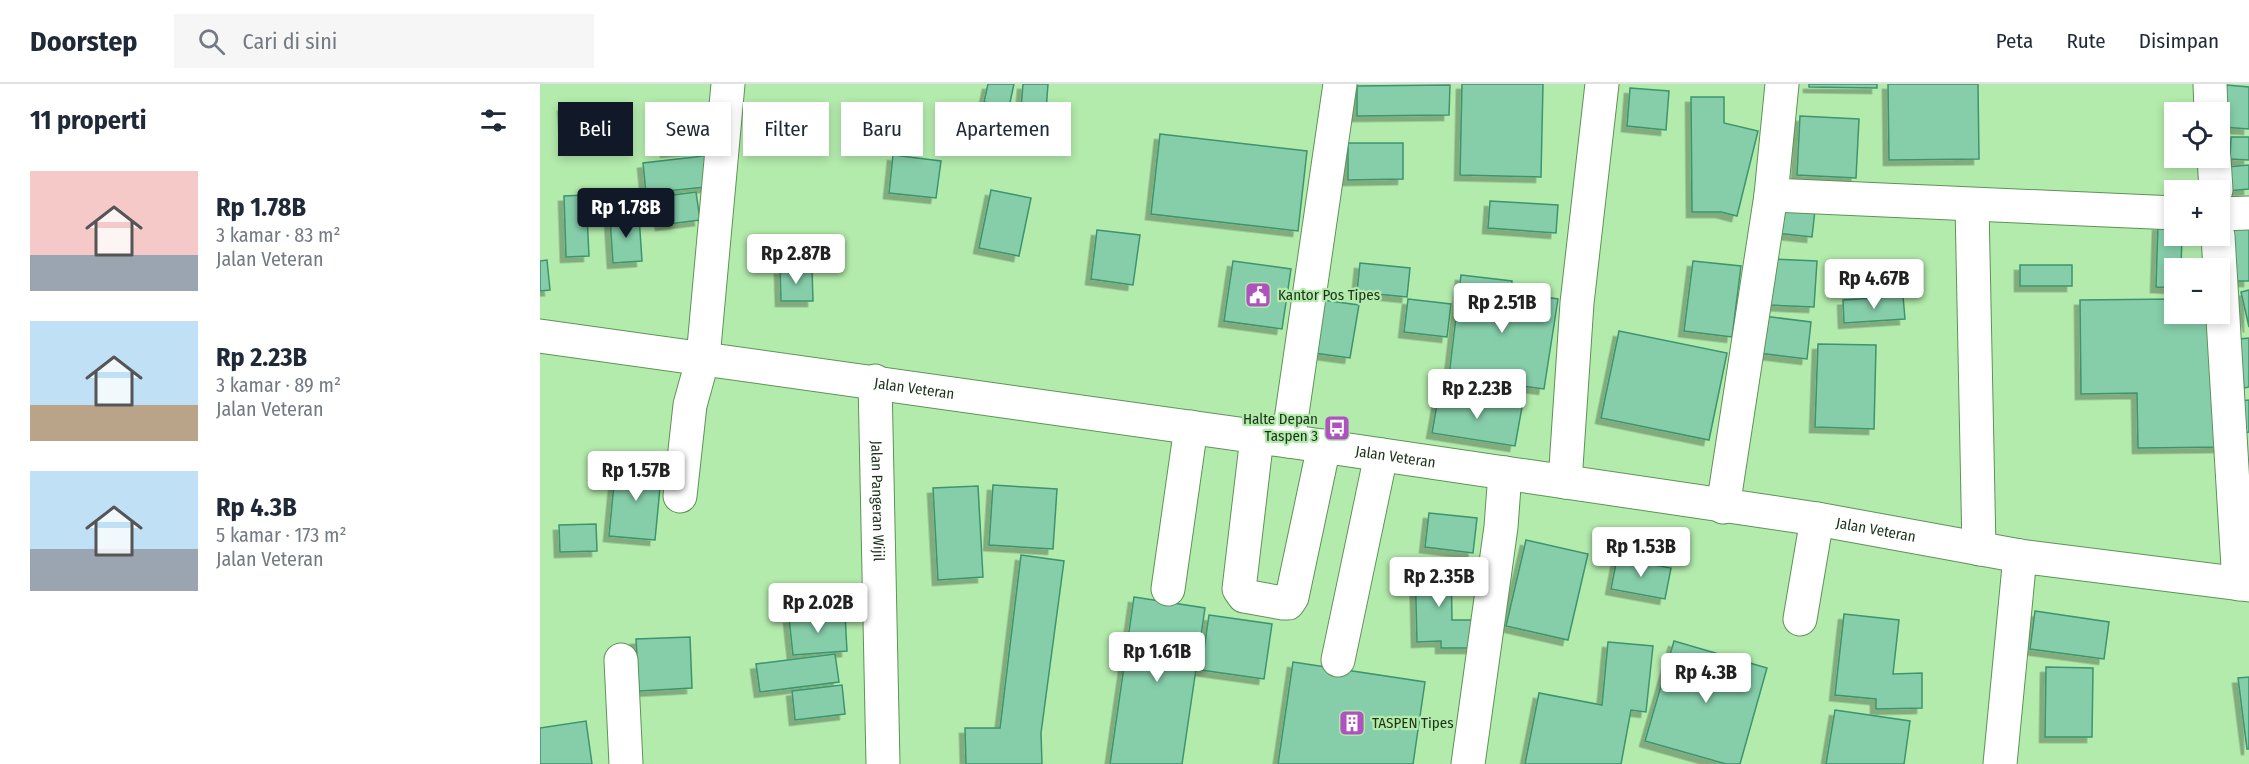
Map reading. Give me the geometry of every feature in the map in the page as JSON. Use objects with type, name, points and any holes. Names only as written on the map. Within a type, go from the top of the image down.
[{"type":"street","points":[[680,496],[690,405],[703,358],[728,84]]},
{"type":"street","points":[[1324,446],[1292,597],[1288,603],[1283,603],[1244,596],[1239,590],[1273,439],[1340,84]]},
{"type":"street","points":[[1565,482],[1577,303],[1602,84]]},
{"type":"street","points":[[1723,507],[1771,195],[1782,84]]},
{"type":"street","points":[[2210,84],[2211,102]]},
{"type":"street","points":[[1771,195],[2164,213]]},
{"type":"street","points":[[1972,205],[1979,549]]},
{"type":"street","points":[[2230,214],[2249,213]]},
{"type":"street","points":[[2219,246],[2244,585]]},
{"type":"street","name":"Jalan Veteran","points":[[540,336],[876,381],[1324,446],[1723,507],[1817,519],[2020,556],[2244,585]]},
{"type":"street","name":"Jalan Pangeran Wijil","points":[[876,381],[883,764]]},
{"type":"street","points":[[1168,589],[1191,427]]},
{"type":"street","points":[[1338,660],[1381,455]]},
{"type":"street","points":[[1468,764],[1501,527],[1505,473]]},
{"type":"street","points":[[1800,619],[1817,519]]},
{"type":"street","points":[[2000,764],[2020,556]]},
{"type":"street","points":[[621,660],[626,764]]},
{"type":"building","points":[[988,84],[1014,84],[1010,102],[984,102]]},
{"type":"building","points":[[1023,84],[1048,84],[1047,102],[1022,102]]},
{"type":"building","points":[[1462,84],[1543,84],[1541,177],[1460,175]]},
{"type":"building","points":[[1809,84],[1877,84],[1877,88],[1809,87]]},
{"type":"building","points":[[1888,84],[1978,84],[1979,159],[1889,160]]},
{"type":"building","points":[[1450,85],[1449,115],[1357,116],[1357,86]]},
{"type":"building","points":[[2226,85],[2249,87],[2249,129],[2230,128],[2230,102],[2225,102]]},
{"type":"building","points":[[1630,88],[1669,91],[1666,130],[1627,126]]},
{"type":"building","points":[[1691,97],[1724,97],[1724,123],[1758,131],[1737,216],[1721,212],[1692,212]]},
{"type":"building","points":[[1800,116],[1859,119],[1856,178],[1797,175]]},
{"type":"building","points":[[1160,134],[1307,151],[1298,231],[1151,214]]},
{"type":"building","points":[[2231,137],[2249,137],[2249,160],[2230,159]]},
{"type":"building","points":[[1348,143],[1403,143],[1403,179],[1348,180]]},
{"type":"building","points":[[712,156],[716,186],[646,193],[643,163]]},
{"type":"building","points":[[893,156],[941,161],[936,198],[889,193]]},
{"type":"building","points":[[2249,165],[2249,189],[2230,191],[2230,180],[2227,180],[2226,168]]},
{"type":"building","points":[[991,190],[1031,198],[1019,256],[979,248]]},
{"type":"building","points":[[696,192],[700,220],[661,225],[658,197]]},
{"type":"building","points":[[586,195],[589,256],[566,257],[564,196]]},
{"type":"building","points":[[1490,201],[1558,205],[1556,233],[1488,228]]},
{"type":"building","points":[[1779,206],[1815,210],[1812,237],[1776,233]]},
{"type":"building","points":[[639,216],[642,261],[613,263],[610,218]]},
{"type":"building","points":[[2158,225],[2164,225],[2164,246],[2182,246],[2181,258],[2164,258],[2164,287],[2156,287]]},
{"type":"building","points":[[2233,227],[2249,227],[2249,281],[2233,281]]},
{"type":"building","points":[[1097,230],[1140,235],[1133,285],[1091,279]]},
{"type":"building","points":[[1771,259],[1817,261],[1814,307],[1769,305]]},
{"type":"building","points":[[547,260],[550,290],[540,291],[540,261]]},
{"type":"building","name":"Kantor Pos Tipes","points":[[1233,261],[1291,269],[1282,329],[1224,321]]},
{"type":"building","points":[[1693,261],[1741,266],[1732,337],[1684,331]]},
{"type":"building","points":[[1360,263],[1410,268],[1407,297],[1357,292]]},
{"type":"building","points":[[2020,265],[2072,265],[2072,286],[2020,286]]},
{"type":"building","points":[[780,269],[812,269],[813,301],[781,301]]},
{"type":"building","points":[[1461,275],[1512,281],[1511,292],[1558,299],[1544,389],[1449,376]]},
{"type":"building","points":[[2249,290],[2249,327],[2241,292]]},
{"type":"building","points":[[1903,296],[1905,319],[1844,323],[1843,300]]},
{"type":"building","points":[[1408,299],[1451,304],[1447,337],[1404,332]]},
{"type":"building","points":[[2164,299],[2164,324],[2216,324],[2224,447],[2138,448],[2137,393],[2081,394],[2080,300]]},
{"type":"building","points":[[1322,300],[1359,305],[1350,358],[1314,353]]},
{"type":"building","points":[[1755,315],[1811,322],[1807,359],[1750,352]]},
{"type":"building","points":[[1619,331],[1727,353],[1709,440],[1601,418]]},
{"type":"building","points":[[2249,338],[2249,387],[2244,388],[2239,339]]},
{"type":"building","points":[[1818,344],[1876,345],[1874,429],[1815,427]]},
{"type":"building","points":[[1439,393],[1522,407],[1515,446],[1432,433]]},
{"type":"building","points":[[2249,400],[2249,432],[2242,433],[2239,401]]},
{"type":"building","points":[[616,463],[662,467],[655,540],[609,536]]},
{"type":"building","points":[[993,485],[1057,489],[1053,549],[989,545]]},
{"type":"building","points":[[978,486],[983,577],[938,580],[933,488]]},
{"type":"building","points":[[1429,513],[1477,518],[1473,553],[1425,547]]},
{"type":"building","points":[[596,524],[597,551],[560,552],[559,525]]},
{"type":"building","points":[[1526,540],[1588,554],[1568,640],[1506,626]]},
{"type":"building","points":[[1021,555],[1064,561],[1041,733],[1042,764],[966,764],[965,728],[1000,728]]},
{"type":"building","points":[[1617,558],[1671,568],[1665,599],[1611,589]]},
{"type":"building","points":[[1451,561],[1452,620],[1475,620],[1475,648],[1441,648],[1441,641],[1417,642],[1415,562]]},
{"type":"building","points":[[1134,597],[1205,608],[1182,764],[1110,764]]},
{"type":"building","points":[[2035,611],[2109,622],[2104,659],[2030,649]]},
{"type":"building","points":[[845,614],[847,651],[793,655],[789,618]]},
{"type":"building","points":[[1844,614],[1899,620],[1893,674],[1922,673],[1922,708],[1876,709],[1876,699],[1835,695]]},
{"type":"building","points":[[1209,615],[1272,624],[1264,679],[1201,670]]},
{"type":"building","points":[[690,637],[692,688],[639,691],[636,639]]},
{"type":"building","points":[[1674,641],[1767,668],[1740,764],[1726,764],[1645,741]]},
{"type":"building","points":[[1608,642],[1653,646],[1646,712],[1631,710],[1621,764],[1525,764],[1539,693],[1602,705]]},
{"type":"building","points":[[835,654],[839,682],[760,692],[756,664]]},
{"type":"building","name":"TASPEN Tipes","points":[[1293,662],[1425,682],[1413,764],[1278,764]]},
{"type":"building","points":[[2046,667],[2093,668],[2092,737],[2045,737]]},
{"type":"building","points":[[2249,677],[2249,749],[2247,749],[2238,678]]},
{"type":"building","points":[[842,685],[845,714],[795,720],[792,691]]},
{"type":"building","points":[[1835,710],[1910,721],[1904,764],[1826,764]]},
{"type":"building","points":[[586,721],[592,764],[540,764],[540,728]]},
{"type":"place","name":"Kantor Pos Tipes","points":[[1258,295]]},
{"type":"place","name":"Halte Depan Taspen 3","points":[[1337,428]]},
{"type":"place","name":"TASPEN Tipes","points":[[1352,723]]}]
